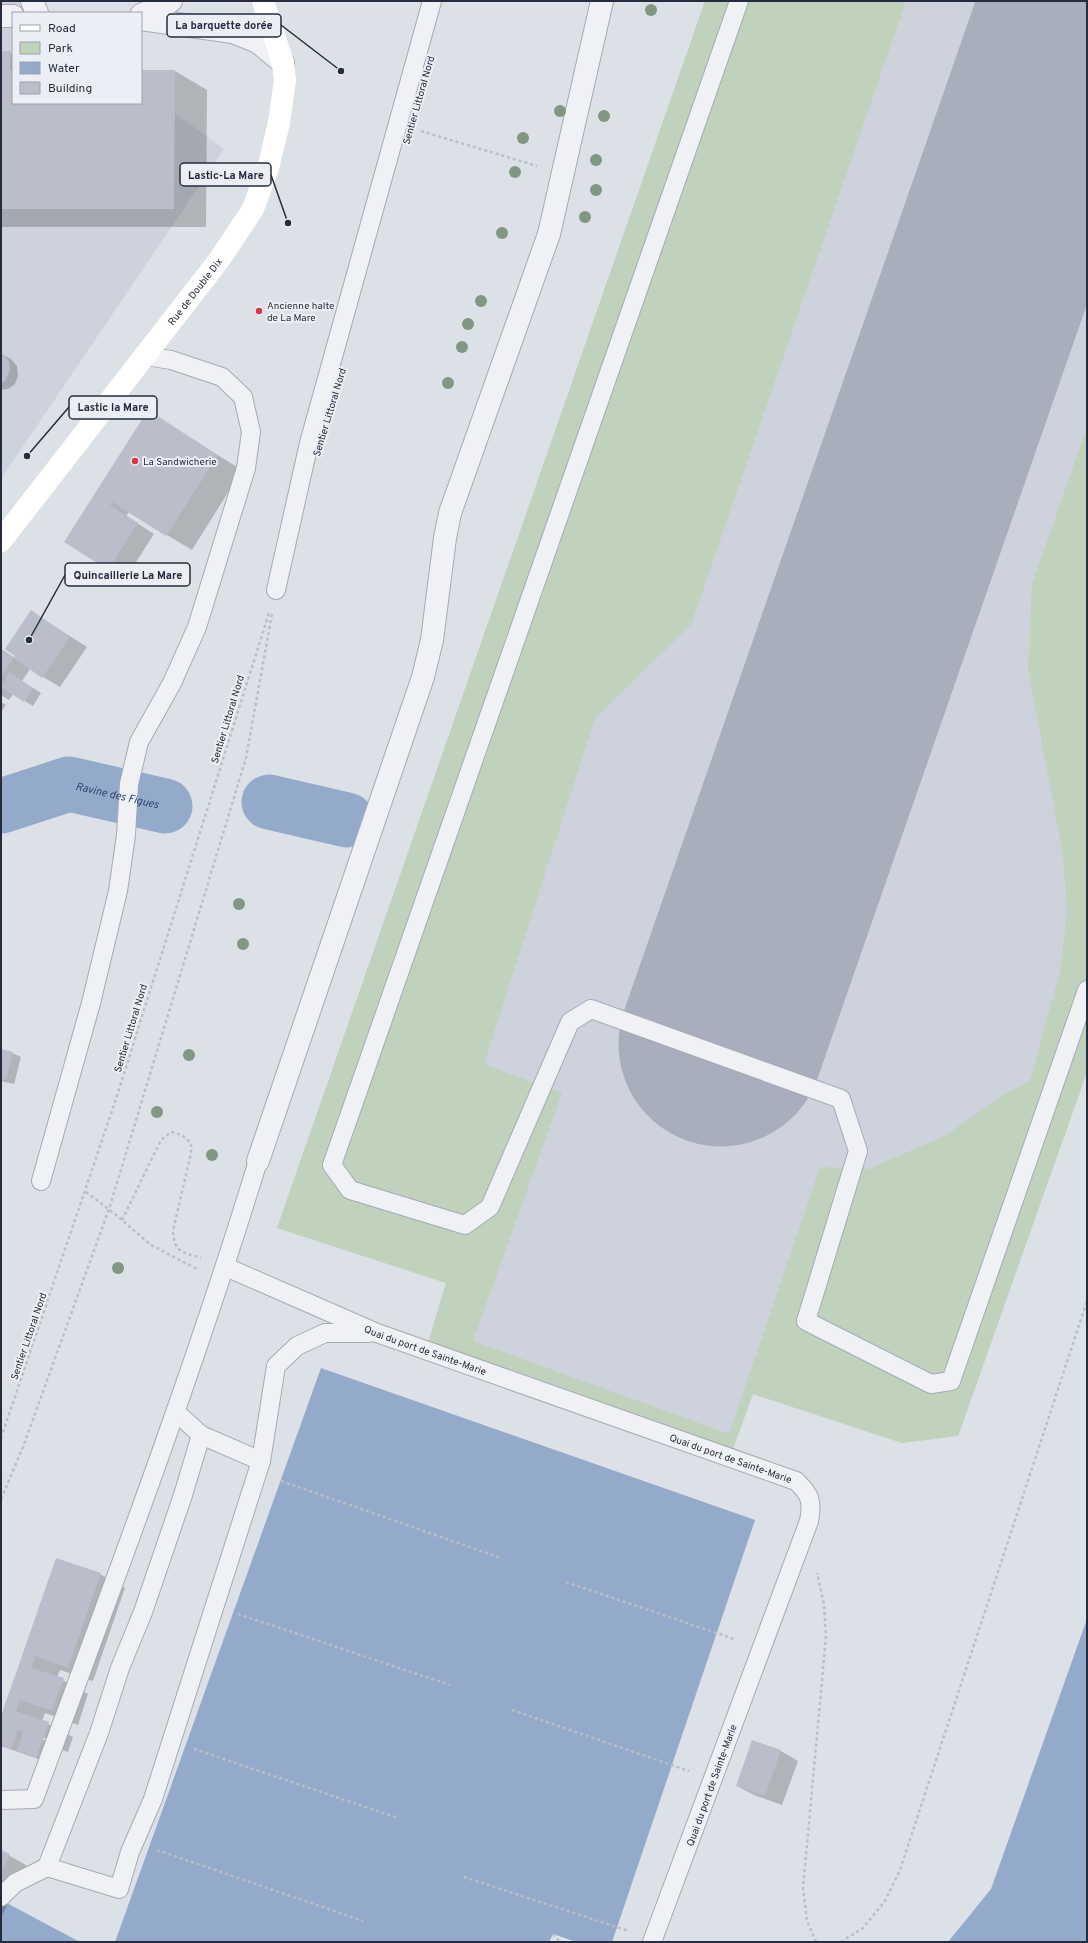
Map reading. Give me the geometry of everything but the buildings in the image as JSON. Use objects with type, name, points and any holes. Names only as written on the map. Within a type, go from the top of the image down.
[{"type":"street","points":[[32,1],[37,12]]},
{"type":"street","points":[[142,15],[171,1]]},
{"type":"street","name":"Rue de Double Dix","points":[[1,541],[220,260],[253,208],[268,168],[279,123],[285,80],[283,63],[263,1]]},
{"type":"street","points":[[258,1161],[423,676],[432,640],[445,538],[450,514],[549,234],[602,1]]},
{"type":"street","points":[[1,16],[12,16]]},
{"type":"street","points":[[142,18],[233,32],[258,42],[283,63]]},
{"type":"lane","points":[[276,590],[308,442],[432,1]]},
{"type":"lane","points":[[739,1],[332,1165],[350,1190],[465,1225],[490,1207],[570,1022],[591,1009],[841,1099],[858,1151],[806,1321],[931,1384],[951,1381],[1087,990]]},
{"type":"lane","points":[[41,1181],[91,1003],[118,891],[126,835],[129,784],[139,742],[172,683],[197,627],[246,468],[251,432],[243,397],[222,377],[171,360],[146,356]]},
{"type":"lane","points":[[4,1800],[34,1799],[176,1412],[224,1274],[258,1161]]},
{"type":"lane","name":"Quai du port de Sainte-Marie","points":[[224,1274],[377,1333],[796,1481],[807,1491],[812,1507],[809,1521],[652,1942]]},
{"type":"lane","points":[[47,1867],[119,1889],[130,1852],[156,1792],[261,1461],[276,1366],[297,1346],[325,1333],[377,1333]]},
{"type":"lane","points":[[176,1412],[201,1435],[261,1461]]},
{"type":"lane","points":[[1,1897],[15,1883],[47,1867],[99,1733],[120,1668],[143,1612],[183,1495],[201,1435]]},
{"type":"path","points":[[398,124],[563,174]]},
{"type":"path","points":[[1,1499],[23,1447],[109,1209],[246,758],[276,590]]},
{"type":"path","name":"Sentier Littoral Nord","points":[[1,1438],[86,1192],[276,590]]},
{"type":"path","points":[[122,1220],[161,1140],[171,1132],[182,1135],[191,1144],[191,1152],[173,1231],[174,1243],[179,1250],[224,1274]]},
{"type":"path","points":[[86,1192],[109,1209],[151,1245],[224,1274]]},
{"type":"path","points":[[841,1942],[864,1928],[884,1902],[900,1870],[1087,1301]]},
{"type":"path","points":[[280,1481],[501,1558]]},
{"type":"path","points":[[797,1551],[808,1561],[819,1575],[824,1604],[826,1637],[803,1888],[807,1921],[816,1942]]},
{"type":"path","points":[[566,1582],[716,1633]]},
{"type":"path","points":[[233,1612],[450,1685]]},
{"type":"path","points":[[512,1710],[672,1765]]},
{"type":"path","points":[[192,1748],[398,1818]]},
{"type":"path","points":[[156,1850],[363,1921]]},
{"type":"path","points":[[464,1877],[617,1927]]},
{"type":"path","points":[[553,1934],[560,1942]]},
{"type":"shaded area","points":[[1,1],[32,1],[37,12],[12,12],[12,104],[142,104],[142,90],[224,149],[1,479]]},
{"type":"shaded area","points":[[705,1],[1087,1],[1087,1072],[958,1436],[902,1443],[753,1394],[731,1454],[427,1346],[446,1283],[277,1228]]},
{"type":"green space","points":[[705,1],[906,1],[691,625],[595,718],[484,1064],[562,1093],[473,1341],[729,1434],[820,1167],[869,1169],[944,1136],[1004,1095],[1030,1081],[1060,971],[1067,911],[1063,855],[1028,669],[1032,584],[1087,427],[1087,1072],[958,1436],[902,1443],[753,1394],[731,1454],[427,1346],[446,1283],[277,1228]]},
{"type":"water","points":[[321,1368],[755,1520],[612,1942],[576,1942],[553,1934],[549,1942],[115,1942]]},
{"type":"water","points":[[1087,1619],[1087,1942],[948,1942],[991,1889]]},
{"type":"water","points":[[1,1900],[80,1942],[1,1942]]},
{"type":"waterway","name":"Ravine des Figues","points":[[1,806],[69,784],[165,806]]},
{"type":"waterway","name":"Ravine des Figues","points":[[269,802],[347,820]]},
{"type":"runway","points":[[721,1044],[1084,1]]},
{"type":"place","name":"La barquette dorée","points":[[341,71]]},
{"type":"place","name":"Lastic-La Mare","points":[[288,223]]},
{"type":"place","name":"Ancienne halte de La Mare","points":[[259,311]]},
{"type":"place","name":"Lastic la Mare","points":[[27,456]]},
{"type":"place","name":"La Sandwicherie","points":[[135,461]]},
{"type":"place","name":"Quincaillerie La Mare","points":[[29,640]]}]
